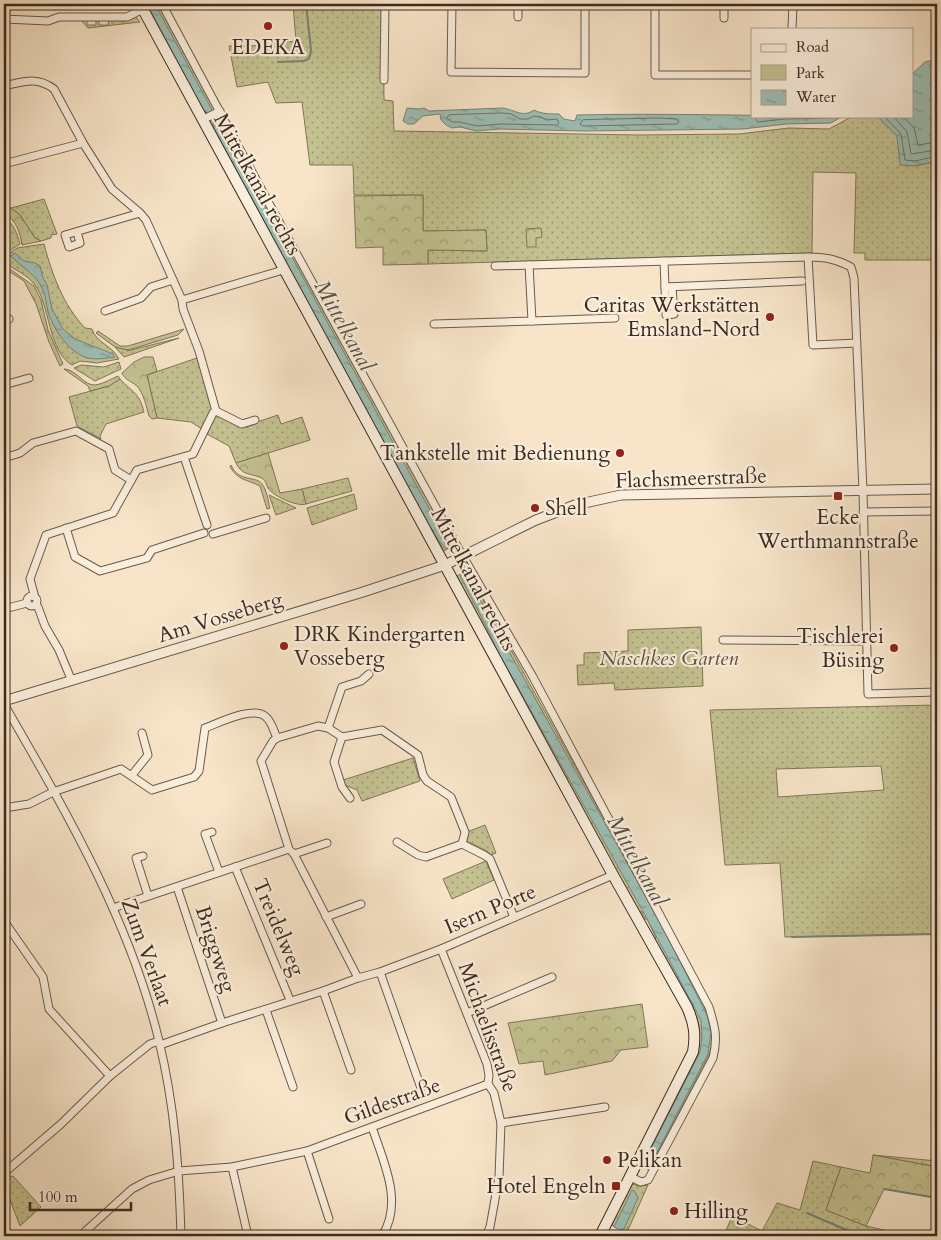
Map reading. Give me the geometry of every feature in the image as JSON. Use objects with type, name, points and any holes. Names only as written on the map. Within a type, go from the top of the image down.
[{"type":"main road","name":"Mittelkanal rechts","points":[[141,7],[283,270],[455,561],[613,875],[687,1007],[694,1023],[696,1037],[693,1052],[600,1236]]},
{"type":"street","points":[[162,4],[220,111],[455,561],[533,677],[673,936],[709,1007],[716,1032],[713,1058],[648,1180],[641,1182],[629,1176]]},
{"type":"street","points":[[384,80],[385,4]]},
{"type":"street","points":[[452,4],[451,72],[547,73],[585,73],[585,4]]},
{"type":"street","points":[[518,4],[518,17]]},
{"type":"street","points":[[655,4],[655,75],[751,75]]},
{"type":"street","points":[[724,4],[724,18]]},
{"type":"street","points":[[792,28],[793,4]]},
{"type":"street","points":[[4,19],[48,21],[59,17],[127,17],[141,7]]},
{"type":"street","points":[[4,86],[35,80],[46,83],[54,89],[112,189],[146,220],[182,300],[183,309],[199,352],[216,411],[242,424],[255,420]]},
{"type":"street","points":[[202,120],[220,111]]},
{"type":"street","points":[[4,164],[84,143]]},
{"type":"street","points":[[77,232],[140,213]]},
{"type":"street","points":[[808,257],[813,345],[857,343]]},
{"type":"street","points":[[495,266],[827,257],[851,267],[854,278],[857,343],[868,694],[937,692]]},
{"type":"street","points":[[664,261],[668,287],[802,281]]},
{"type":"street","points":[[529,265],[532,321]]},
{"type":"street","points":[[182,300],[283,270]]},
{"type":"street","points":[[104,311],[141,298],[151,287],[173,280]]},
{"type":"street","points":[[434,324],[615,318]]},
{"type":"street","points":[[4,386],[29,378]]},
{"type":"street","points":[[27,603],[28,598],[34,594],[30,578],[46,535],[113,513],[137,470],[193,454],[213,413],[216,411]]},
{"type":"street","points":[[4,458],[20,453],[33,444],[76,431],[109,449],[116,470],[131,480]]},
{"type":"street","points":[[184,457],[207,525]]},
{"type":"street","name":"Flachsmeerstraße","points":[[455,561],[536,520],[575,505],[621,495],[937,489]]},
{"type":"street","points":[[863,512],[937,511]]},
{"type":"street","points":[[66,528],[75,557],[100,572],[148,558],[152,550],[204,533],[209,536],[266,518]]},
{"type":"street","points":[[204,533],[204,528],[207,525]]},
{"type":"street","points":[[207,525],[212,526],[214,529],[213,534]]},
{"type":"street","name":"Am Vosseberg","points":[[4,702],[356,594],[455,561]]},
{"type":"street","points":[[32,596],[36,600],[35,605],[38,607],[45,626],[59,650],[72,680]]},
{"type":"street","points":[[4,610],[27,603],[30,606],[35,605]]},
{"type":"street","points":[[723,640],[865,641]]},
{"type":"street","points":[[328,728],[342,687],[361,681],[369,674]]},
{"type":"street","name":"Zum Verlaat","points":[[4,702],[92,864],[113,908],[136,964],[159,1043],[172,1106],[179,1171],[181,1236]]},
{"type":"street","points":[[4,808],[29,804],[53,792],[121,769],[152,790],[194,777],[199,771],[205,728],[250,712],[266,716],[277,738]]},
{"type":"street","points":[[358,978],[291,852],[261,762],[272,741],[318,726],[328,728],[342,737],[382,730],[418,755],[423,775],[451,797],[465,832],[462,844]]},
{"type":"street","points":[[132,775],[148,755],[142,733]]},
{"type":"street","points":[[342,737],[334,762],[342,787],[350,798]]},
{"type":"street","points":[[212,832],[205,834],[219,872]]},
{"type":"street","points":[[397,842],[418,855],[426,857],[462,844],[484,855],[490,859],[514,917]]},
{"type":"street","points":[[113,908],[235,867],[326,843]]},
{"type":"street","points":[[143,856],[136,858],[148,896]]},
{"type":"street","name":"Treidelweg","points":[[235,867],[290,1000]]},
{"type":"street","name":"Isern Porte","points":[[4,1173],[61,1124],[110,1076],[150,1044],[159,1043],[266,1010],[290,1000],[380,972],[441,949],[613,875]]},
{"type":"street","name":"Briggweg","points":[[177,887],[222,1023]]},
{"type":"street","points":[[326,917],[361,904]]},
{"type":"street","points":[[4,921],[43,978],[49,1009],[110,1076]]},
{"type":"street","name":"Michaelisstraße","points":[[441,949],[487,1064],[488,1084],[494,1093],[501,1123],[500,1176],[490,1227],[486,1236]]},
{"type":"street","points":[[380,972],[421,1088]]},
{"type":"street","points":[[467,1013],[552,977]]},
{"type":"street","points":[[323,991],[351,1070]]},
{"type":"street","points":[[266,1010],[293,1088]]},
{"type":"street","name":"Gildestraße","points":[[80,1236],[132,1189],[149,1180],[179,1171],[232,1167],[307,1151],[488,1084]]},
{"type":"street","points":[[501,1123],[604,1107]]},
{"type":"street","points":[[372,1127],[390,1184],[392,1199],[392,1213],[388,1227],[382,1236]]},
{"type":"street","points":[[307,1151],[329,1219]]},
{"type":"street","points":[[232,1167],[248,1236]]},
{"type":"green space","points":[[144,4],[159,4],[214,107],[214,111],[208,114],[202,111]]},
{"type":"green space","points":[[293,4],[383,4],[384,100],[393,101],[394,131],[638,135],[739,134],[789,128],[829,129],[849,118],[879,118],[897,136],[915,166],[937,161],[937,260],[865,260],[865,253],[854,253],[856,173],[813,172],[812,253],[428,264],[428,250],[487,251],[486,230],[423,231],[423,195],[354,195],[353,165],[310,165],[302,102],[276,103],[268,82],[237,87],[229,46],[252,46],[296,41]]},
{"type":"green space","points":[[136,17],[140,22],[88,28],[81,20],[87,20],[87,25],[96,25],[96,20],[99,20],[99,25],[108,25],[109,20],[126,21]]},
{"type":"green space","points":[[214,116],[221,119],[450,540],[452,546],[444,551],[209,124]]},
{"type":"green space","points":[[423,195],[423,231],[486,230],[487,251],[428,250],[428,264],[383,265],[383,247],[356,248],[354,196]]},
{"type":"green space","points":[[44,199],[57,234],[41,241],[35,238],[20,215],[11,208]]},
{"type":"green space","points":[[11,208],[20,215],[35,238],[41,241],[22,245],[17,226],[12,219],[4,214],[4,210]]},
{"type":"green space","points":[[4,218],[13,226],[20,244],[4,254]]},
{"type":"green space","points":[[541,228],[542,237],[536,238],[536,247],[527,247],[526,229]]},
{"type":"green space","points":[[44,244],[55,278],[70,309],[85,328],[92,329],[97,337],[119,359],[97,363],[80,361],[72,365],[58,349],[44,304],[35,285],[25,275],[4,263],[4,257],[17,248]]},
{"type":"green space","points":[[4,265],[34,286],[41,300],[48,330],[63,364],[60,366],[49,342],[36,304],[24,281],[4,268]]},
{"type":"green space","points":[[184,329],[178,335],[128,350],[115,347],[96,333],[98,331],[120,346],[128,346]]},
{"type":"green space","points":[[179,338],[124,357],[115,347],[127,351]]},
{"type":"green space","points":[[144,357],[153,357],[157,371],[147,375],[157,418],[152,419],[149,416],[139,389],[122,373],[134,362]]},
{"type":"green space","points":[[197,358],[213,407],[202,429],[191,422],[157,418],[147,375]]},
{"type":"green space","points":[[119,362],[121,369],[95,381],[74,368],[81,365],[104,367]]},
{"type":"green space","points":[[64,369],[91,385],[101,384],[118,376],[120,379],[109,386],[90,391],[88,386]]},
{"type":"green space","points":[[120,379],[138,396],[144,412],[106,424],[100,436],[101,439],[77,426],[69,397],[109,386]]},
{"type":"green space","points":[[219,415],[242,427],[278,415],[281,424],[302,417],[310,440],[236,463],[229,446],[207,434],[215,416]]},
{"type":"green space","points":[[268,453],[280,493],[302,489],[306,504],[297,504],[280,497],[268,488],[262,478],[244,472],[236,463]]},
{"type":"green space","points":[[231,465],[234,471],[242,477],[259,481],[264,486],[270,508],[267,509],[260,486],[240,477],[233,472],[230,467]]},
{"type":"green space","points":[[348,478],[352,491],[306,504],[302,489]]},
{"type":"green space","points":[[354,494],[357,509],[312,525],[307,508]]},
{"type":"green space","points":[[269,495],[296,508],[276,515]]},
{"type":"green space","points":[[467,570],[695,984],[711,1023],[713,1042],[710,1053],[649,1170],[639,1165],[699,1045],[699,1025],[696,1015],[654,939],[656,938],[647,919],[645,919],[641,911],[639,912],[506,670],[457,576]]},
{"type":"green space","name":"Naschkes Garten","points":[[701,627],[703,686],[615,690],[614,683],[578,685],[577,665],[584,665],[584,653],[628,651],[628,630]]},
{"type":"green space","points":[[937,705],[937,934],[785,937],[780,863],[725,865],[710,710]],"holes":[[[881,766],[884,790],[778,797],[776,769]]]},
{"type":"green space","points":[[413,758],[420,781],[362,801],[357,790],[345,785],[343,780]]},
{"type":"green space","points":[[485,825],[496,853],[491,855],[487,851],[466,841],[467,832]]},
{"type":"green space","points":[[486,861],[494,880],[452,899],[443,879]]},
{"type":"green space","points":[[642,1004],[648,1047],[621,1050],[612,1061],[545,1075],[543,1061],[519,1064],[508,1023]]},
{"type":"green space","points":[[873,1155],[937,1161],[937,1167]]},
{"type":"green space","points":[[873,1155],[937,1167],[937,1198],[884,1189],[866,1226],[826,1210],[841,1167],[870,1173]]},
{"type":"green space","points":[[813,1161],[841,1167],[826,1210],[866,1226],[888,1231],[886,1236],[724,1236],[732,1216],[762,1231],[777,1203],[800,1210]]},
{"type":"green space","points":[[13,1176],[41,1207],[20,1226],[4,1184],[4,1178]]},
{"type":"green space","points":[[629,1185],[639,1186],[648,1185],[628,1230],[624,1232],[612,1225]]},
{"type":"water","points":[[147,4],[155,4],[211,108],[212,111],[210,113],[205,112],[202,108]]},
{"type":"water","points":[[937,59],[937,161],[915,166],[900,165],[897,136],[879,118],[914,118],[914,72],[925,62]]},
{"type":"water","points":[[407,108],[424,108],[429,111],[503,108],[523,113],[534,110],[543,113],[559,114],[564,119],[575,121],[577,115],[677,114],[751,115],[751,118],[840,118],[831,123],[786,124],[743,129],[583,131],[500,129],[476,131],[460,127],[452,128],[441,120],[440,114],[423,116],[414,124],[408,124],[403,121]]},
{"type":"water","points":[[213,118],[220,125],[450,547],[446,549],[439,541],[417,505],[214,129]]},
{"type":"water","points":[[15,253],[24,261],[40,266],[47,285],[52,309],[63,329],[75,339],[113,354],[115,357],[88,358],[75,351],[63,340],[48,312],[41,286],[35,277],[11,256]]},
{"type":"water","points":[[465,573],[659,920],[707,1015],[711,1032],[708,1054],[651,1164],[645,1167],[642,1166],[700,1052],[702,1038],[701,1020],[646,917],[497,650],[460,576]]},
{"type":"water","points":[[632,1190],[638,1198],[623,1231],[614,1227]]},
{"type":"waterway","points":[[278,62],[303,61],[309,58],[311,50],[306,4]]},
{"type":"waterway","points":[[792,937],[937,934]]},
{"type":"waterway","points":[[884,1189],[937,1198]]},
{"type":"waterway","points":[[807,1213],[856,1234]]},
{"type":"place","name":"EDEKA","points":[[268,26]]},
{"type":"place","name":"Caritas Werkstätten Emsland-Nord","points":[[770,317]]},
{"type":"place","name":"Tankstelle mit Bedienung","points":[[620,453]]},
{"type":"place","name":"Ecke Werthmannstraße","points":[[838,496]]},
{"type":"place","name":"Shell","points":[[535,508]]},
{"type":"place","name":"DRK Kindergarten Vosseberg","points":[[284,646]]},
{"type":"place","name":"Tischlerei Büsing","points":[[894,648]]},
{"type":"place","name":"Pelikan","points":[[607,1160]]},
{"type":"place","name":"Hotel Engeln","points":[[616,1186]]},
{"type":"place","name":"Hilling","points":[[674,1211]]},
{"type":"water label","name":"Mittelkanal","points":[[345,325]]},
{"type":"water label","name":"Mittelkanal","points":[[638,860]]}]
